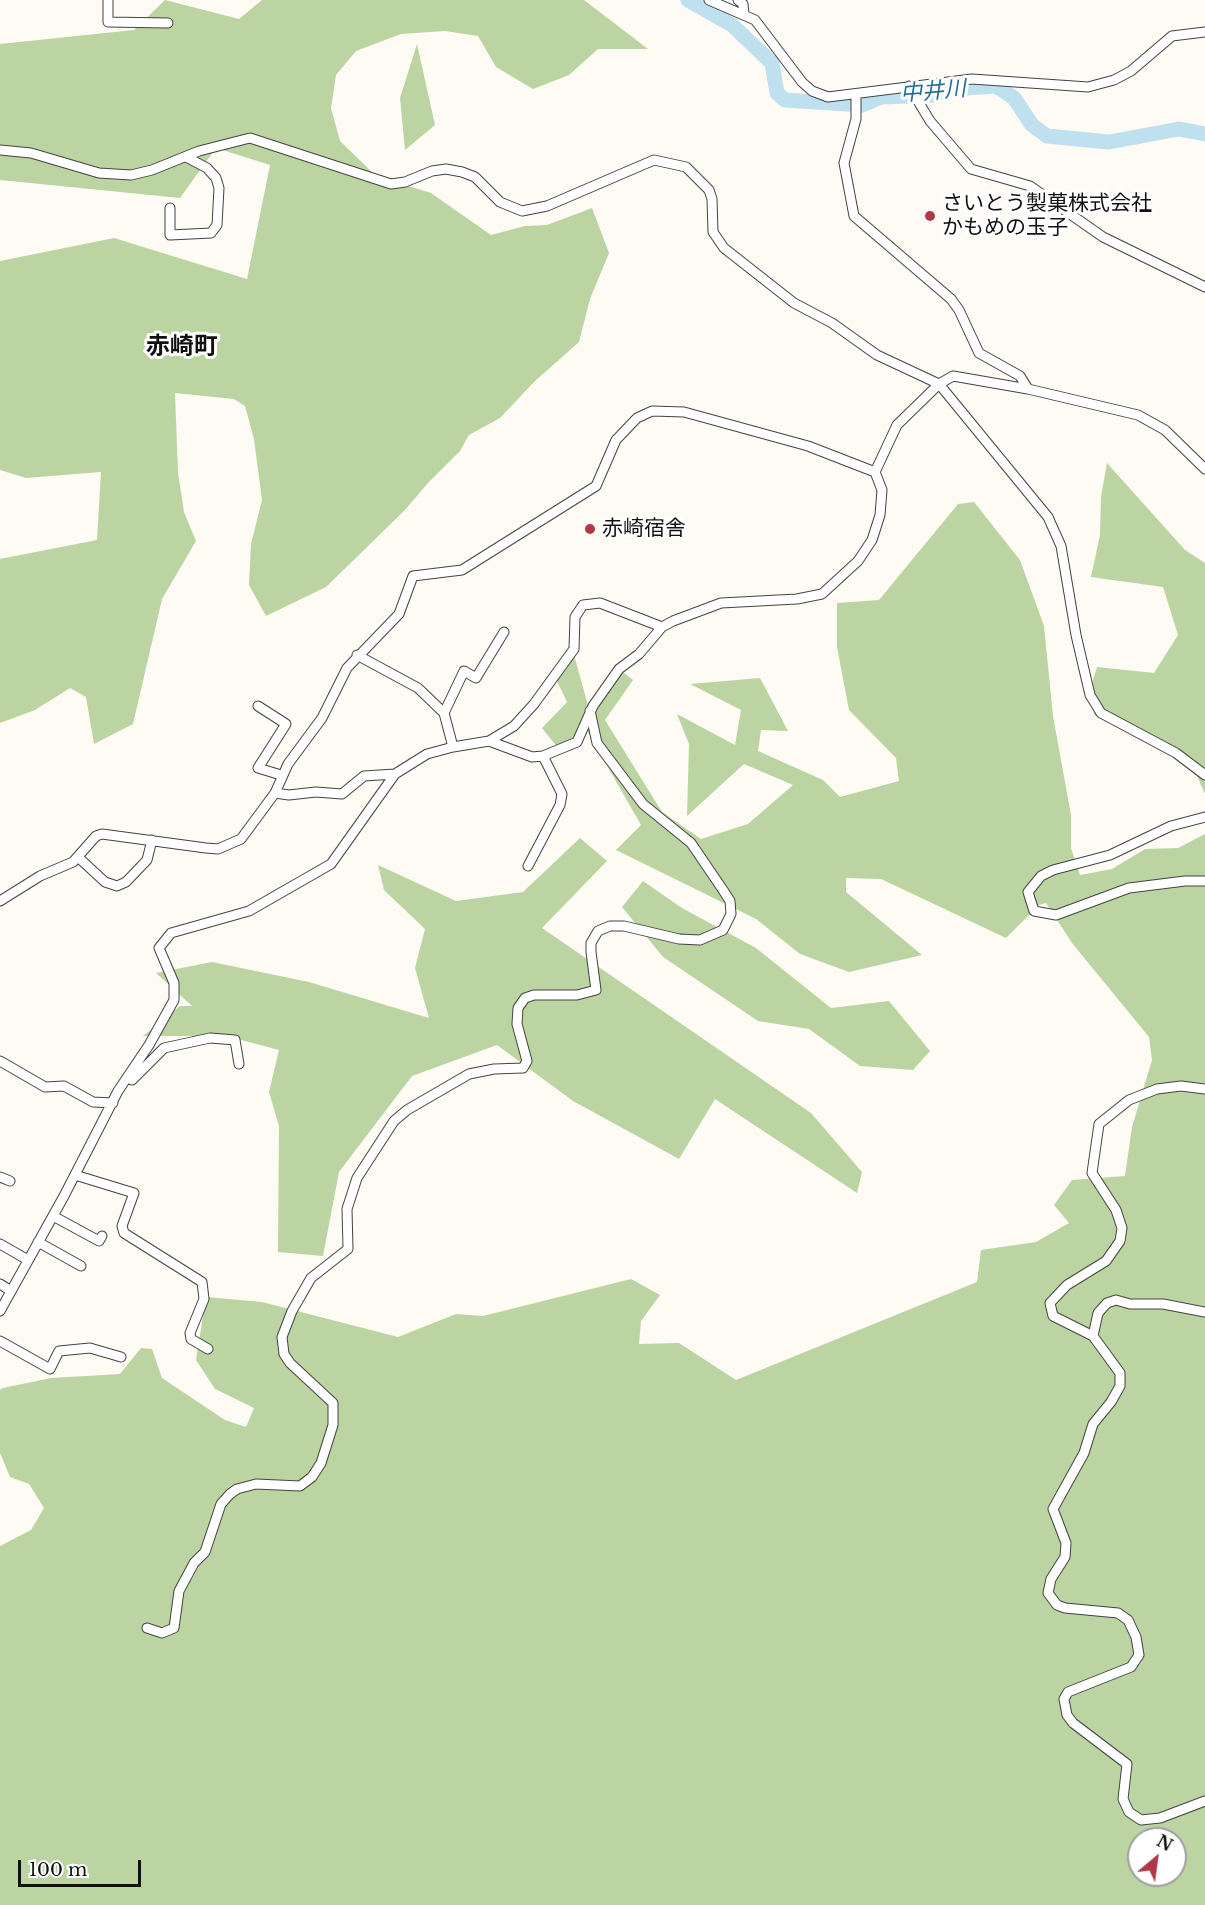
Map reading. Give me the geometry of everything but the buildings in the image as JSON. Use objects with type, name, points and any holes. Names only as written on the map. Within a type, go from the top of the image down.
[{"type":"street","points":[[108,0],[108,22],[168,22]]},
{"type":"street","points":[[709,0],[756,20],[802,82],[813,91],[828,97],[856,101],[910,88],[991,79],[1088,87],[1114,80],[1131,71],[1172,36],[1205,32]]},
{"type":"street","points":[[738,0],[743,4],[744,14]]},
{"type":"street","points":[[910,88],[930,121],[971,169],[1040,190],[1103,237],[1205,287]]},
{"type":"street","points":[[856,101],[844,163],[854,216],[951,299],[959,310],[979,353],[1020,376],[1028,389]]},
{"type":"street","points":[[0,150],[31,153],[112,175],[143,173],[186,157],[250,138],[391,184],[446,169],[475,177],[500,202],[522,211],[547,206],[654,160],[676,163],[694,173],[709,190],[712,199],[713,232],[724,248],[794,303],[832,323],[878,355],[939,384],[1048,517],[1061,546],[1076,635],[1090,695],[1101,713],[1176,753],[1205,775]]},
{"type":"street","points":[[170,208],[170,235],[211,233],[217,225],[219,188],[216,178],[207,168],[186,157]]},
{"type":"street","points":[[875,472],[897,425],[939,384],[957,375],[1138,414],[1165,430],[1205,470]]},
{"type":"street","points":[[0,901],[40,876],[79,858],[96,836],[102,834],[206,848],[232,844],[241,839],[275,793],[281,775],[322,718],[346,668],[399,614],[413,576],[462,570],[596,486],[616,440],[637,418],[652,411],[684,412],[834,454],[875,472],[882,490],[880,515],[872,540],[858,561],[822,594],[797,599],[721,603],[662,627],[639,654],[619,669],[590,711],[578,742],[543,756],[532,757],[489,741]]},
{"type":"street","points":[[0,1311],[75,1175],[118,1091],[149,1046],[174,1000],[174,983],[159,948],[166,938],[181,928],[249,911],[331,864],[395,774],[427,754],[489,741],[514,726],[534,704],[574,649],[575,617],[583,605],[600,603],[662,627]]},
{"type":"street","points":[[444,713],[464,670],[476,678],[504,632]]},
{"type":"street","points":[[357,655],[418,688],[444,713],[453,747]]},
{"type":"street","points":[[258,706],[286,724],[258,768],[281,775]]},
{"type":"street","points":[[147,1628],[162,1633],[174,1628],[179,1591],[194,1563],[205,1552],[222,1504],[230,1494],[237,1489],[256,1484],[300,1486],[312,1477],[321,1463],[333,1425],[333,1403],[290,1363],[284,1354],[282,1337],[292,1311],[311,1278],[348,1249],[347,1209],[357,1178],[394,1121],[407,1110],[469,1074],[494,1069],[523,1068],[528,1061],[518,1024],[518,1008],[525,998],[534,995],[577,995],[596,990],[591,943],[598,931],[610,926],[624,926],[679,939],[700,940],[723,930],[731,914],[730,901],[691,843],[642,804],[597,743],[590,711]]},
{"type":"street","points":[[528,866],[560,805],[562,794],[543,756]]},
{"type":"street","points":[[275,793],[290,795],[316,792],[342,795],[364,776],[395,774]]},
{"type":"street","points":[[1205,817],[1171,826],[1110,855],[1053,870],[1041,876],[1028,892],[1034,911],[1056,915],[1129,888],[1185,881],[1205,881]]},
{"type":"street","points":[[79,858],[105,882],[117,886],[126,882],[147,860],[152,840]]},
{"type":"street","points":[[118,1091],[154,1056],[164,1048],[178,1043],[210,1038],[235,1040],[239,1064]]},
{"type":"street","points":[[0,1061],[45,1087],[64,1086],[93,1102],[113,1103]]},
{"type":"street","points":[[1205,1089],[1181,1086],[1157,1089],[1130,1100],[1099,1124],[1092,1173],[1116,1210],[1122,1228],[1120,1241],[1106,1261],[1067,1285],[1050,1303],[1053,1316],[1093,1336],[1120,1373],[1120,1386],[1112,1402],[1094,1424],[1084,1453],[1053,1509],[1066,1544],[1065,1557],[1051,1580],[1048,1593],[1057,1605],[1065,1608],[1103,1610],[1118,1614],[1128,1620],[1136,1637],[1139,1655],[1131,1667],[1068,1692],[1064,1705],[1073,1723],[1127,1764],[1123,1799],[1129,1812],[1141,1820],[1160,1818],[1205,1801]]},
{"type":"street","points":[[75,1175],[134,1193],[122,1230],[162,1259],[202,1282],[204,1299],[190,1333],[191,1339],[208,1349]]},
{"type":"street","points":[[0,1177],[10,1181]]},
{"type":"street","points":[[53,1216],[99,1241],[102,1236]]},
{"type":"street","points":[[39,1242],[81,1266]]},
{"type":"street","points":[[0,1244],[28,1260]]},
{"type":"street","points":[[0,1284],[11,1291]]},
{"type":"street","points":[[1093,1336],[1098,1313],[1107,1304],[1116,1300],[1130,1304],[1163,1304],[1205,1312]]},
{"type":"street","points":[[0,1341],[50,1369],[59,1351],[90,1348],[121,1357]]},
{"type":"green space","points":[[165,0],[239,19],[262,0],[584,0],[648,49],[598,49],[569,75],[533,89],[496,67],[478,36],[445,31],[401,34],[356,51],[336,75],[331,108],[340,141],[376,176],[431,193],[491,235],[525,226],[547,225],[592,208],[609,253],[590,299],[579,342],[535,381],[500,418],[469,435],[460,451],[404,511],[326,587],[266,616],[249,585],[251,544],[262,500],[254,439],[245,406],[234,399],[175,393],[178,473],[184,512],[196,541],[162,599],[133,724],[94,744],[86,697],[70,688],[35,710],[0,723],[0,559],[97,540],[101,472],[26,478],[0,470],[0,261],[114,238],[247,279],[270,165],[216,148],[180,198],[0,180],[0,44],[134,30]]},
{"type":"green space","points":[[417,44],[435,125],[405,150],[400,98]]},
{"type":"green space","points":[[1107,463],[1185,550],[1205,563],[1205,794],[1197,776],[1148,736],[1094,715],[1093,680],[1097,667],[1154,673],[1178,635],[1163,587],[1091,577],[1100,535],[1101,497]]},
{"type":"green space","points":[[974,502],[1020,560],[1044,626],[1053,716],[1071,815],[1071,848],[1080,875],[1112,869],[1145,849],[1178,848],[1205,834],[1205,1905],[0,1905],[0,1546],[31,1530],[44,1508],[29,1484],[10,1477],[0,1453],[0,1390],[3,1388],[51,1378],[120,1374],[141,1348],[152,1349],[162,1378],[225,1420],[246,1427],[254,1408],[215,1389],[196,1360],[206,1297],[262,1302],[398,1337],[456,1314],[483,1316],[631,1279],[660,1295],[641,1321],[639,1344],[679,1343],[736,1380],[977,1282],[981,1250],[1036,1242],[1069,1223],[1054,1205],[1072,1180],[1125,1176],[1132,1127],[1152,1060],[1149,1037],[1072,943],[1046,903],[1039,905],[1006,938],[881,879],[846,878],[846,892],[922,955],[849,972],[800,954],[756,919],[616,850],[641,825],[586,729],[558,748],[542,728],[567,702],[556,679],[574,655],[589,709],[618,668],[633,680],[605,720],[662,812],[701,839],[748,824],[793,785],[744,764],[687,816],[689,744],[677,714],[735,745],[741,710],[690,684],[760,678],[788,731],[761,730],[758,751],[823,780],[840,797],[899,781],[896,758],[849,710],[837,647],[837,603],[879,600],[958,504]]},
{"type":"green space","points":[[580,838],[607,861],[542,928],[811,1113],[862,1172],[857,1193],[715,1099],[679,1159],[573,1101],[497,1045],[412,1076],[339,1172],[323,1256],[278,1252],[279,1126],[269,1092],[279,1050],[226,1036],[143,1036],[180,1006],[192,1006],[156,973],[212,962],[309,982],[429,1018],[415,968],[425,929],[384,890],[378,865],[456,901],[523,892]]},
{"type":"green space","points":[[643,881],[682,908],[756,948],[831,1008],[889,1001],[930,1051],[913,1070],[860,1066],[809,1029],[758,1021],[663,957],[622,907]]},
{"type":"waterway","name":"中井川","points":[[688,0],[732,25],[772,63],[777,93],[785,100],[862,105],[881,97],[934,95],[951,89],[996,86],[1014,98],[1032,125],[1047,136],[1109,142],[1179,129],[1205,134]]},
{"type":"place","name":"さいとう製菓株式会社 かもめの玉子","points":[[930,216]]},
{"type":"place","name":"赤崎宿舎","points":[[590,529]]},
{"type":"district","name":"赤崎町","points":[[182,347]]}]
